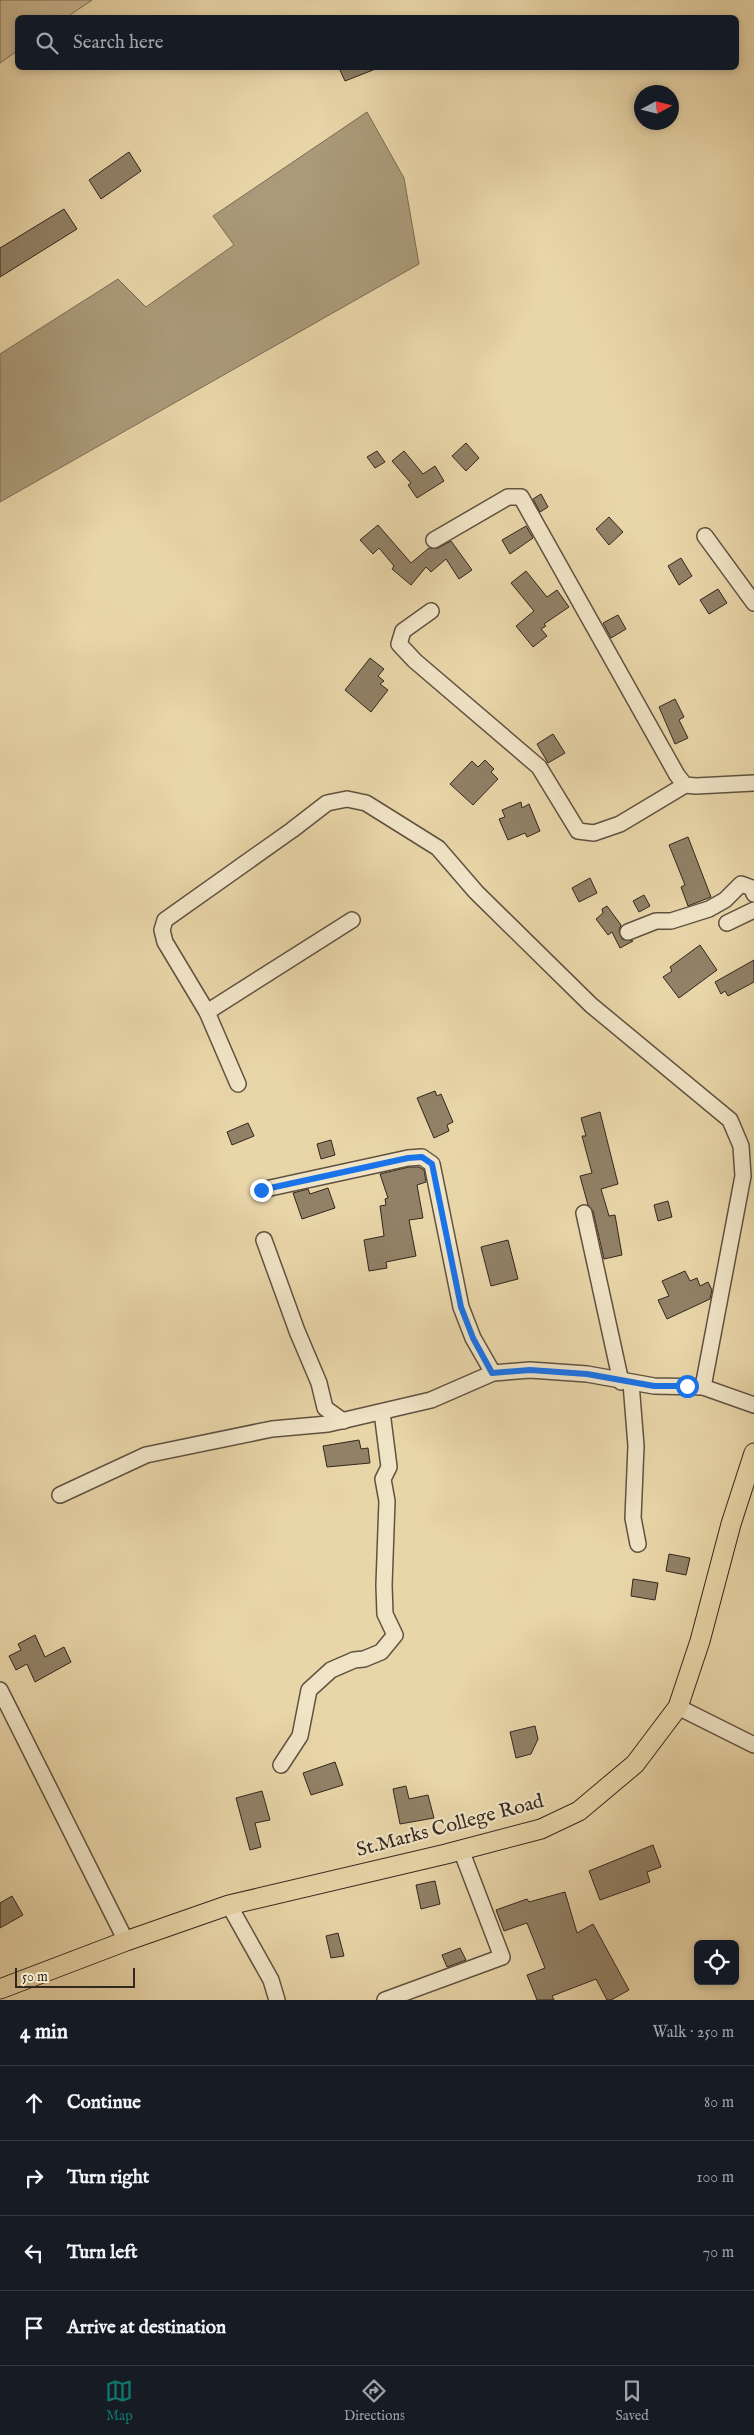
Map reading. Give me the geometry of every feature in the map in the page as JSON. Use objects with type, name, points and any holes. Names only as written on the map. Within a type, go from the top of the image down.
[{"type":"main road","name":"St.Marks College Road","points":[[0,1989],[126,1940],[229,1905],[541,1829],[579,1811],[635,1764],[678,1707],[700,1641],[731,1524],[754,1453]]},
{"type":"street","points":[[434,540],[508,497],[521,497],[677,775],[685,785]]},
{"type":"street","points":[[705,536],[754,603]]},
{"type":"street","points":[[431,611],[404,631],[399,644],[415,661],[539,767],[578,831],[594,833],[620,824],[685,785],[754,783]]},
{"type":"street","points":[[238,1084],[207,1012],[165,942],[162,930],[165,920],[327,803],[348,799],[366,803],[438,848],[476,892],[591,1005],[730,1120],[741,1146],[743,1176],[703,1387]]},
{"type":"street","points":[[628,932],[656,922],[671,921],[709,909],[725,900],[741,884],[752,888],[754,894]]},
{"type":"street","points":[[727,923],[754,910]]},
{"type":"street","points":[[207,1012],[352,920]]},
{"type":"street","points":[[261,1190],[408,1158],[422,1157],[432,1164],[461,1307],[473,1338],[492,1373]]},
{"type":"street","points":[[584,1212],[626,1382],[636,1446],[633,1518],[638,1544]]},
{"type":"street","points":[[264,1240],[297,1331],[319,1383],[325,1408],[343,1421]]},
{"type":"street","points":[[60,1495],[146,1456],[272,1429],[328,1424],[382,1412],[431,1400],[492,1373],[530,1370],[587,1374],[654,1386],[703,1387],[754,1405]]},
{"type":"street","points":[[281,1765],[300,1736],[309,1690],[331,1670],[354,1660],[364,1659],[381,1652],[395,1635],[385,1614],[384,1585],[387,1501],[383,1480],[389,1467],[382,1412]]},
{"type":"street","points":[[0,1690],[126,1940]]},
{"type":"street","points":[[678,1707],[754,1745]]},
{"type":"street","points":[[386,2000],[502,1957],[461,1850]]},
{"type":"street","points":[[229,1905],[271,1980],[277,2000]]},
{"type":"shaded area","points":[[0,0],[92,0],[70,15],[15,15],[15,52],[0,63]]},
{"type":"shaded area","points":[[367,112],[404,178],[419,264],[0,502],[0,354],[118,279],[146,307],[234,245],[213,216]]},
{"type":"building","points":[[340,70],[373,70],[345,81]]},
{"type":"building","points":[[129,152],[141,171],[101,199],[89,180]]},
{"type":"building","points":[[64,209],[77,229],[0,277],[0,248]]},
{"type":"building","points":[[466,443],[479,458],[466,471],[452,456]]},
{"type":"building","points":[[377,451],[385,462],[375,468],[367,457]]},
{"type":"building","points":[[404,451],[423,474],[435,466],[444,481],[417,498],[408,485],[411,483],[392,461]]},
{"type":"building","points":[[541,494],[548,507],[540,512],[533,499]]},
{"type":"building","points":[[609,517],[623,532],[609,545],[596,529]]},
{"type":"building","points":[[378,525],[411,563],[429,548],[438,548],[451,541],[472,570],[459,579],[446,559],[431,572],[426,567],[411,585],[392,569],[394,566],[379,548],[373,554],[360,540]]},
{"type":"building","points":[[526,526],[533,538],[510,554],[502,540]]},
{"type":"building","points":[[681,558],[692,576],[679,585],[668,566]]},
{"type":"building","points":[[526,571],[547,597],[557,590],[569,607],[544,624],[546,626],[541,629],[547,636],[533,647],[516,626],[534,611],[511,583]]},
{"type":"building","points":[[718,589],[727,603],[709,614],[700,600]]},
{"type":"building","points":[[618,615],[626,629],[611,638],[603,623]]},
{"type":"building","points":[[370,658],[384,669],[378,676],[384,681],[380,684],[388,690],[371,712],[345,690]]},
{"type":"building","points":[[675,699],[684,717],[679,720],[688,738],[675,744],[659,707]]},
{"type":"building","points":[[553,734],[565,753],[548,763],[537,744]]},
{"type":"building","points":[[485,760],[494,769],[491,772],[498,779],[473,805],[450,784],[472,761],[478,767]]},
{"type":"building","points":[[521,802],[522,808],[529,804],[540,831],[527,837],[525,833],[508,840],[499,819],[505,817],[502,810]]},
{"type":"building","points":[[688,837],[711,897],[688,906],[681,887],[685,885],[669,845]]},
{"type":"building","points":[[590,878],[597,893],[579,902],[572,888]]},
{"type":"building","points":[[644,895],[650,906],[639,912],[633,901]]},
{"type":"building","points":[[607,906],[621,925],[619,931],[622,939],[633,941],[620,948],[612,932],[608,935],[596,919],[603,913],[602,909]]},
{"type":"building","points":[[700,945],[717,970],[679,998],[663,977],[672,971],[670,967]]},
{"type":"building","points":[[754,960],[754,982],[728,996],[725,991],[721,994],[715,982]]},
{"type":"building","points":[[435,1091],[437,1096],[441,1094],[453,1122],[447,1125],[449,1131],[434,1138],[417,1098]]},
{"type":"building","points":[[600,1112],[618,1184],[601,1189],[609,1216],[615,1215],[622,1255],[604,1259],[593,1211],[588,1205],[580,1176],[592,1173],[582,1136],[586,1136],[581,1118]]},
{"type":"building","points":[[248,1123],[254,1136],[232,1145],[227,1132]]},
{"type":"building","points":[[331,1140],[335,1155],[321,1159],[317,1144]]},
{"type":"building","points":[[409,1167],[419,1167],[424,1170],[426,1182],[417,1185],[423,1218],[409,1220],[416,1256],[386,1262],[387,1268],[369,1271],[364,1240],[384,1236],[380,1206],[386,1205],[385,1199],[388,1198],[380,1174]]},
{"type":"building","points":[[328,1188],[335,1208],[302,1219],[293,1193],[308,1189],[310,1194]]},
{"type":"building","points":[[668,1201],[672,1217],[658,1221],[654,1205]]},
{"type":"building","points":[[508,1240],[518,1279],[491,1286],[481,1247]]},
{"type":"building","points":[[685,1271],[690,1281],[697,1278],[700,1286],[708,1282],[712,1290],[710,1299],[667,1319],[658,1300],[669,1296],[662,1281]]},
{"type":"building","points":[[359,1440],[361,1449],[368,1448],[370,1463],[327,1467],[323,1446]]},
{"type":"building","points":[[669,1554],[690,1558],[686,1575],[666,1571]]},
{"type":"building","points":[[633,1579],[658,1583],[655,1600],[631,1596]]},
{"type":"building","points":[[35,1635],[45,1657],[64,1647],[71,1662],[35,1682],[27,1664],[16,1670],[9,1656],[21,1650],[18,1644]]},
{"type":"building","points":[[535,1726],[538,1739],[531,1754],[516,1758],[510,1732]]},
{"type":"building","points":[[335,1762],[343,1785],[311,1795],[303,1773]]},
{"type":"building","points":[[406,1786],[409,1799],[428,1795],[434,1818],[400,1824],[393,1789]]},
{"type":"building","points":[[262,1791],[270,1820],[255,1823],[261,1847],[250,1850],[236,1798]]},
{"type":"building","points":[[653,1845],[661,1867],[647,1872],[650,1882],[600,1900],[589,1871]]},
{"type":"building","points":[[435,1881],[440,1904],[421,1909],[416,1885]]},
{"type":"building","points":[[565,1892],[577,1933],[593,1924],[629,1990],[611,2000],[607,2000],[596,1979],[552,1996],[554,2000],[537,2000],[527,1975],[545,1968],[527,1923],[504,1931],[496,1910],[527,1899],[529,1902]]},
{"type":"building","points":[[12,1896],[23,1915],[0,1928],[0,1903]]},
{"type":"building","points":[[338,1933],[344,1956],[331,1958],[326,1936]]},
{"type":"building","points":[[460,1948],[466,1960],[447,1967],[442,1955]]},
{"type":"route","points":[[261,1190],[408,1158],[422,1157],[432,1164],[461,1307],[473,1338],[492,1373],[530,1370],[587,1374],[621,1382],[654,1386],[687,1386]]}]
